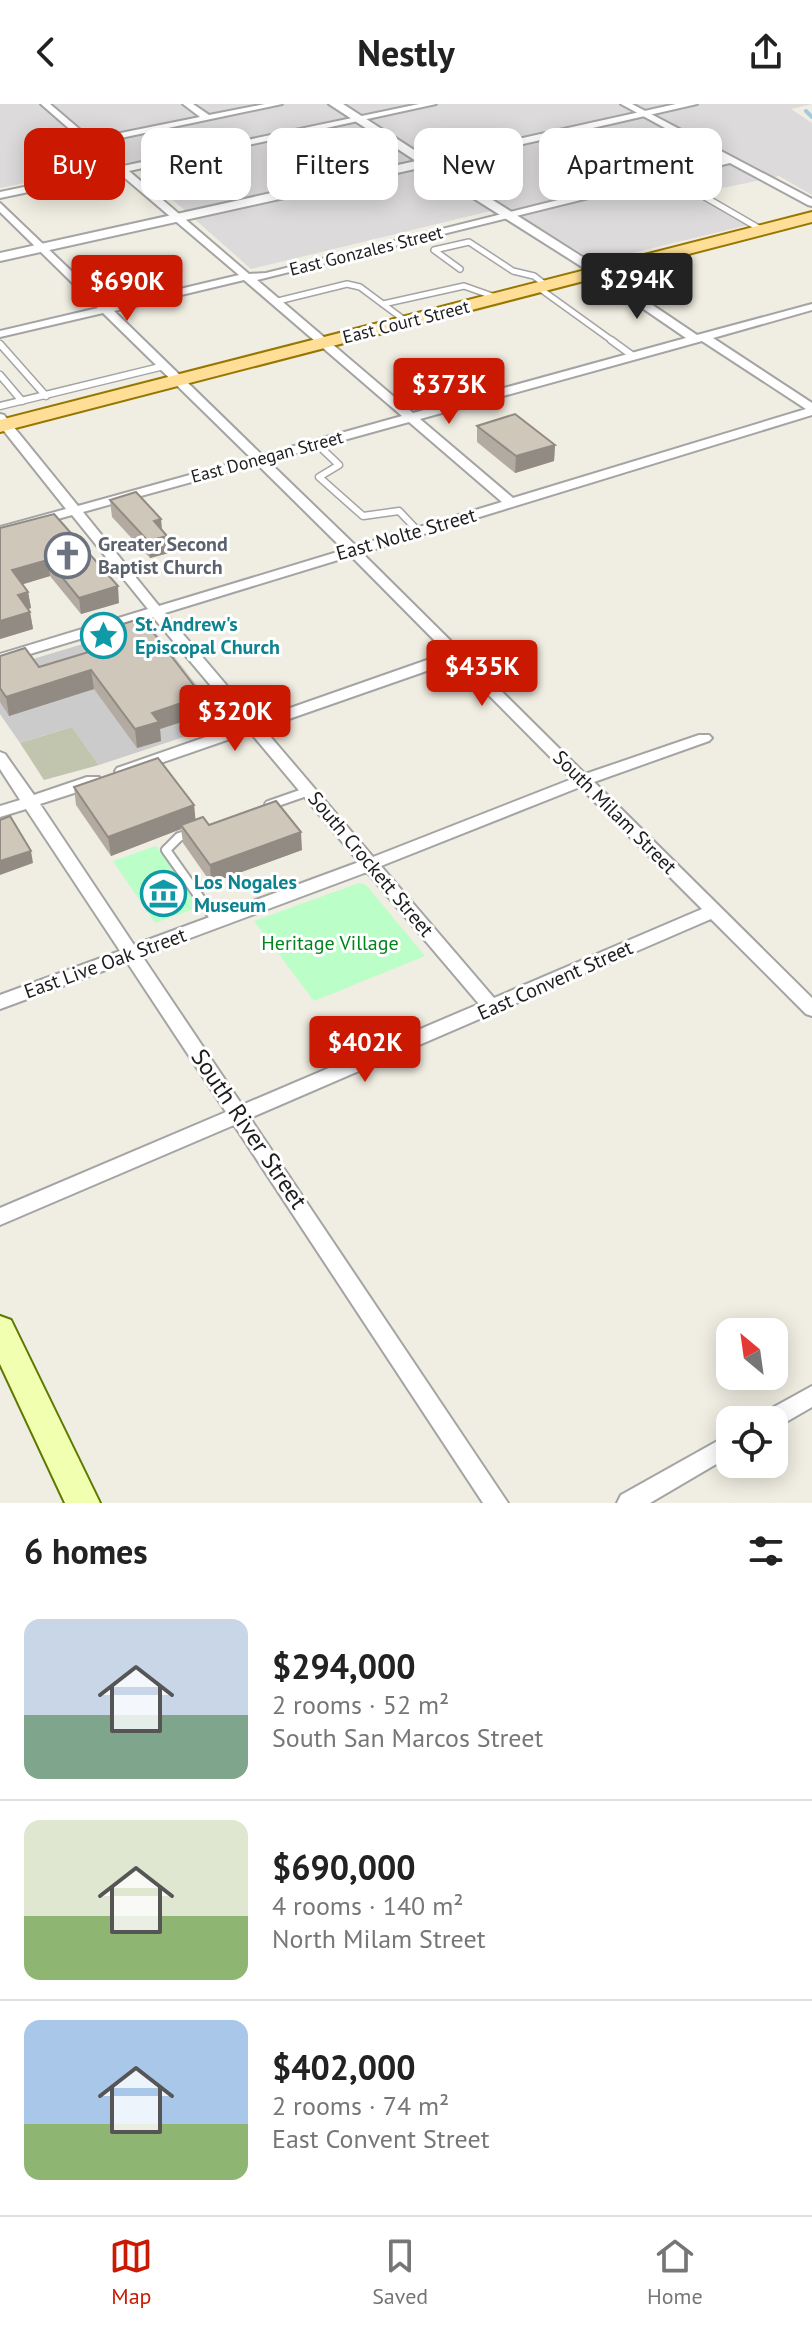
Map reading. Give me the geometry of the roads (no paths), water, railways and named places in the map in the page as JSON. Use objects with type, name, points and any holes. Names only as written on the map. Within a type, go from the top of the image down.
[{"type":"main road","name":"East Court Street","points":[[1,418],[179,380],[812,217]]},
{"type":"main road","points":[[0,1330],[83,1503]]},
{"type":"street","points":[[45,104],[73,128]]},
{"type":"street","points":[[187,104],[207,118]]},
{"type":"street","points":[[125,135],[278,104]]},
{"type":"street","points":[[335,104],[414,156]]},
{"type":"street","points":[[125,168],[432,104]]},
{"type":"street","points":[[625,104],[812,203]]},
{"type":"street","points":[[523,141],[691,104]]},
{"type":"street","name":"East Gonzales Street","points":[[722,162],[731,160]]},
{"type":"street","points":[[0,257],[414,165]]},
{"type":"street","points":[[125,172],[175,218],[511,503]]},
{"type":"street","points":[[0,195],[24,190]]},
{"type":"street","points":[[480,200],[812,410]]},
{"type":"street","name":"East Gonzales Street","points":[[0,334],[245,277],[266,276],[571,200]]},
{"type":"street","name":"South Milam Street","points":[[0,206],[351,549],[812,1009]]},
{"type":"street","name":"East Donegan Street","points":[[0,531],[812,307]]},
{"type":"street","name":"East Nolte Street","points":[[0,659],[812,410]]},
{"type":"street","name":"South Crockett Street","points":[[1,418],[157,612],[492,1008]]},
{"type":"street","points":[[0,812],[457,655]]},
{"type":"street","name":"East Live Oak Street","points":[[0,1002],[371,864],[583,780],[704,738]]},
{"type":"street","name":"South River Street","points":[[3,766],[240,1114],[496,1503]]},
{"type":"street","name":"East Convent Street","points":[[0,1217],[713,911]]},
{"type":"street","points":[[788,1410],[812,1396]]},
{"type":"street","points":[[629,1503],[716,1452]]},
{"type":"lane","points":[[710,200],[762,230]]},
{"type":"lane","points":[[460,269],[434,250],[469,242],[513,271],[534,276],[543,287],[633,356]]},
{"type":"lane","points":[[274,302],[347,284],[360,287],[407,322]]},
{"type":"lane","points":[[383,304],[464,286],[498,298]]},
{"type":"lane","points":[[0,344],[46,396]]},
{"type":"lane","points":[[1,418],[22,401],[164,366]]},
{"type":"lane","points":[[0,375],[22,401]]},
{"type":"lane","points":[[316,443],[339,465],[319,477],[363,516],[399,511],[417,530]]},
{"type":"lane","points":[[262,807],[310,791]]},
{"type":"lane","points":[[207,827],[179,837],[166,850],[217,922]]},
{"type":"waterway","points":[[806,111],[812,117]]},
{"type":"place","name":"Greater Second Baptist Church","points":[[67,555]]},
{"type":"place","name":"St. Andrew's Episcopal Church","points":[[104,636]]},
{"type":"place","name":"Los Nogales Museum","points":[[163,893]]},
{"type":"park label","name":"Heritage Village","points":[[330,943]]}]
